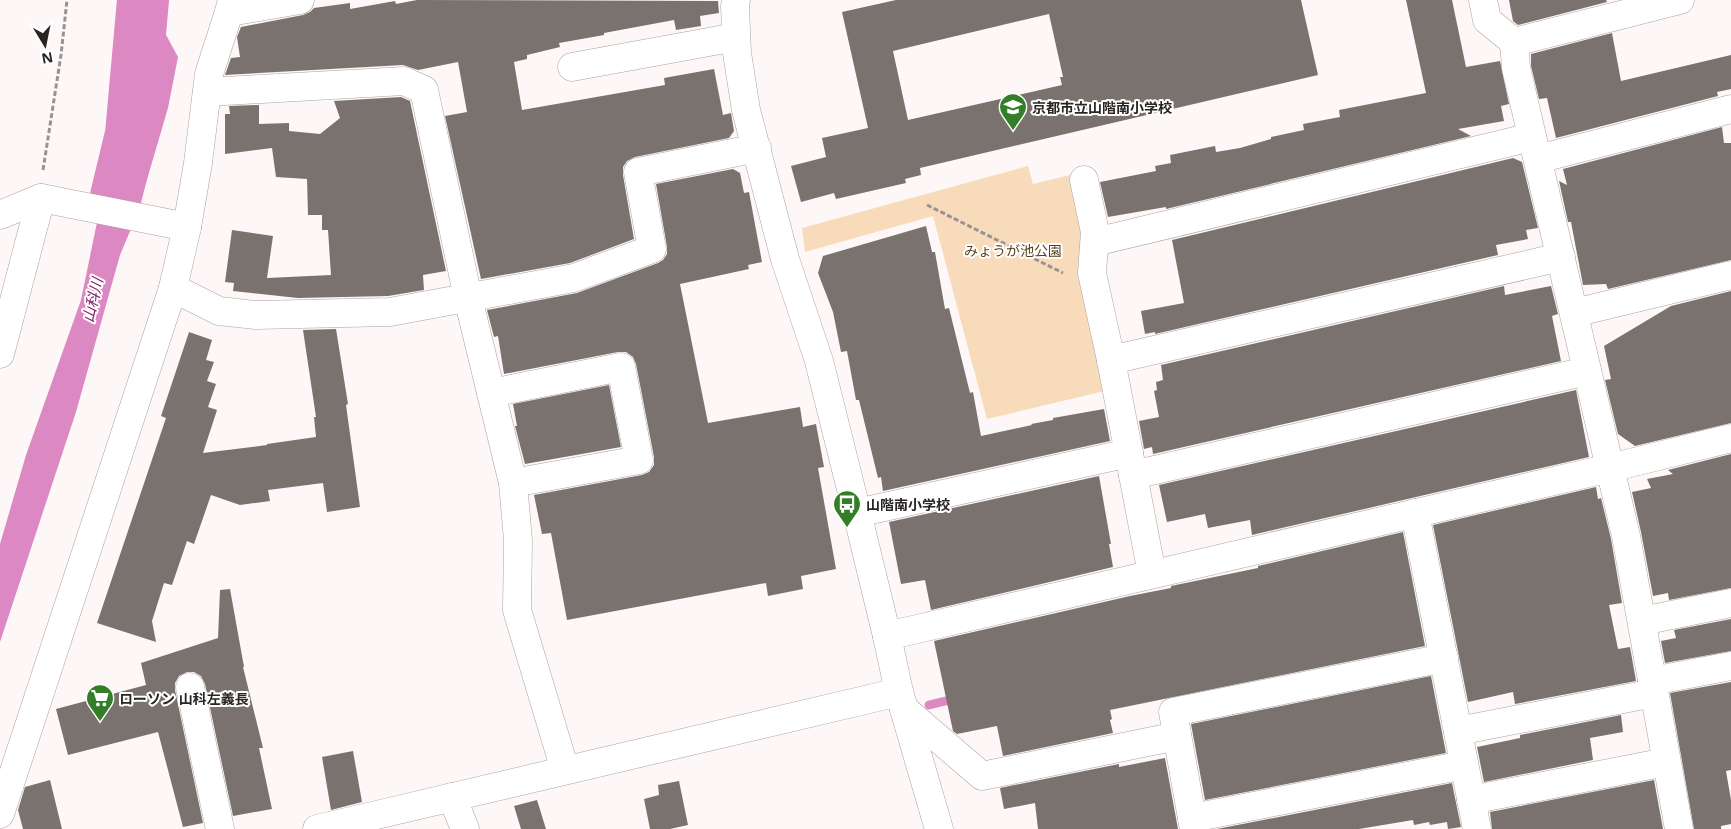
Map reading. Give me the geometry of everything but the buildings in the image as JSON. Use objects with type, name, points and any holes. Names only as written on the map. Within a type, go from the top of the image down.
[{"type":"street","points":[[0,814],[173,288],[187,227],[198,163],[209,74],[230,6],[300,0]]},
{"type":"street","points":[[736,0],[737,53],[746,110],[784,260],[819,362],[858,513],[901,701],[939,829]]},
{"type":"street","points":[[1483,0],[1487,20],[1514,42],[1516,68],[1627,542],[1679,829]]},
{"type":"street","points":[[1514,42],[1680,0]]},
{"type":"street","points":[[572,67],[736,37]]},
{"type":"street","points":[[207,92],[404,81],[424,90],[468,298],[513,483],[518,540],[517,610],[566,770]]},
{"type":"street","points":[[1095,242],[1535,148],[1731,109]]},
{"type":"street","points":[[173,288],[219,311],[256,315],[390,312],[574,278],[652,249],[638,172],[757,148]]},
{"type":"street","points":[[1084,180],[1095,232],[1092,273],[1111,360],[1152,574]]},
{"type":"street","points":[[0,354],[41,198]]},
{"type":"street","points":[[0,215],[41,198],[187,227]]},
{"type":"street","points":[[1111,360],[1560,257]]},
{"type":"street","points":[[1574,313],[1731,275]]},
{"type":"street","points":[[491,393],[621,367],[640,460],[513,483]]},
{"type":"street","points":[[858,513],[1131,464],[1587,371]]},
{"type":"street","points":[[887,636],[1610,468],[1731,438]]},
{"type":"street","points":[[1416,513],[1477,829]]},
{"type":"street","points":[[1642,621],[1731,603]]},
{"type":"street","points":[[1444,658],[1173,712],[1177,736],[1194,823],[1464,765]]},
{"type":"street","points":[[1458,731],[1653,687],[1731,666]]},
{"type":"street","points":[[190,687],[220,829]]},
{"type":"street","points":[[317,829],[566,770],[901,701]]},
{"type":"street","points":[[901,701],[982,776],[1177,736]]},
{"type":"street","points":[[1471,800],[1666,762]]},
{"type":"street","points":[[452,797],[465,829]]},
{"type":"path","points":[[41,198],[67,0]]},
{"type":"path","points":[[927,205],[1070,276]]},
{"type":"green space","name":"みょうが池公園","points":[[1028,166],[1033,184],[1070,175],[1109,390],[987,419],[933,216],[805,252],[802,228]]},
{"type":"water","points":[[138,0],[160,0],[159,22],[178,57],[168,108],[136,217],[120,255],[76,412],[0,642],[0,544],[26,455],[81,300],[103,193],[149,85]]},
{"type":"waterway","name":"山科川","points":[[116,196],[131,134],[143,0]]},
{"type":"waterway","points":[[929,705],[958,698]]},
{"type":"place","name":"京都市立山階南小学校","points":[[1013,131]]},
{"type":"place","name":"山階南小学校","points":[[847,528]]},
{"type":"place","name":"ローソン 山科左義長","points":[[100,722]]}]
